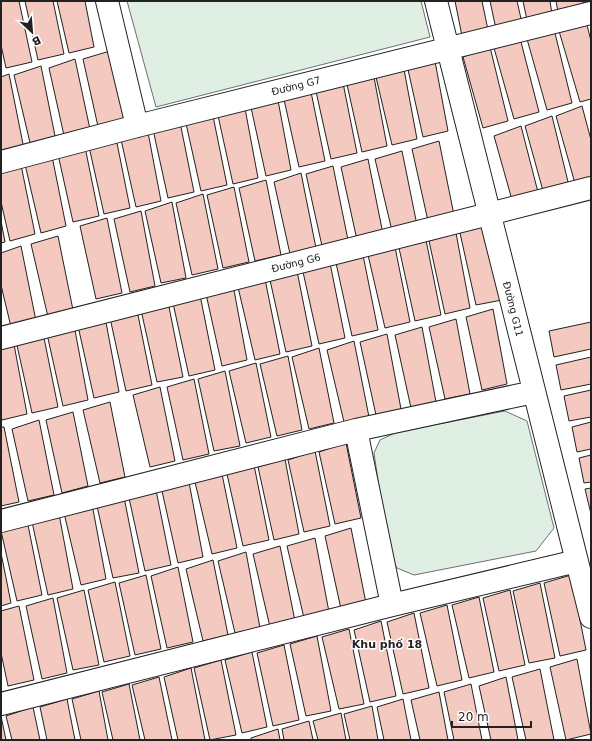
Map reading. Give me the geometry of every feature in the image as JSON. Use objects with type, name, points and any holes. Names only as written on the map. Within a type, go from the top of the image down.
[{"type":"street","points":[[107,1],[137,126]]},
{"type":"street","name":"Đường G11","points":[[436,1],[591,617]]},
{"type":"street","name":"Đường G7","points":[[1,162],[137,126],[591,13]]},
{"type":"street","name":"Đường G6","points":[[1,338],[591,188]]},
{"type":"street","points":[[1,521],[356,430],[534,392]]},
{"type":"street","points":[[356,430],[392,605]]},
{"type":"street","points":[[1,704],[392,605],[577,561]]},
{"type":"green space","points":[[127,1],[421,1],[430,37],[156,107]]},
{"type":"green space","points":[[505,411],[527,421],[554,528],[536,551],[414,575],[397,568],[389,556],[374,453],[380,440],[397,432]]},
{"type":"building","points":[[1,1],[19,1],[32,62],[6,68],[1,45]]},
{"type":"building","points":[[25,1],[53,1],[64,54],[38,60]]},
{"type":"building","points":[[57,1],[85,1],[94,47],[69,53]]},
{"type":"building","points":[[455,1],[482,1],[488,30],[462,36]]},
{"type":"building","points":[[490,1],[517,1],[522,23],[496,29]]},
{"type":"building","points":[[523,1],[550,1],[552,14],[527,20]]},
{"type":"building","points":[[556,1],[583,1],[584,6],[558,12]]},
{"type":"building","points":[[586,21],[591,41],[591,99],[580,102],[559,31]]},
{"type":"building","points":[[554,29],[572,103],[547,110],[527,39]]},
{"type":"building","points":[[520,38],[539,112],[514,119],[494,48]]},
{"type":"building","points":[[490,47],[508,121],[483,128],[463,57]]},
{"type":"building","points":[[110,51],[125,125],[99,131],[83,59]]},
{"type":"building","points":[[434,56],[448,131],[423,137],[407,65]]},
{"type":"building","points":[[75,59],[91,134],[65,140],[49,68]]},
{"type":"building","points":[[403,64],[417,139],[392,145],[375,73]]},
{"type":"building","points":[[41,66],[56,141],[31,147],[14,75]]},
{"type":"building","points":[[373,72],[387,146],[362,152],[346,80]]},
{"type":"building","points":[[9,74],[24,149],[1,154],[1,77]]},
{"type":"building","points":[[342,78],[357,153],[331,159],[315,87]]},
{"type":"building","points":[[310,87],[325,161],[299,167],[283,95]]},
{"type":"building","points":[[277,95],[291,170],[266,176],[250,103]]},
{"type":"building","points":[[244,103],[258,178],[233,184],[217,111]]},
{"type":"building","points":[[582,106],[591,140],[591,183],[576,187],[556,116]]},
{"type":"building","points":[[212,111],[227,185],[201,191],[185,119]]},
{"type":"building","points":[[552,116],[570,190],[545,198],[525,126]]},
{"type":"building","points":[[179,117],[194,192],[168,198],[152,125]]},
{"type":"building","points":[[521,126],[540,200],[514,207],[494,136]]},
{"type":"building","points":[[147,127],[161,201],[136,207],[120,135]]},
{"type":"building","points":[[115,133],[130,208],[104,214],[88,142]]},
{"type":"building","points":[[439,141],[454,215],[428,221],[412,149]]},
{"type":"building","points":[[84,142],[99,216],[73,222],[57,150]]},
{"type":"building","points":[[51,151],[66,226],[41,233],[24,160]]},
{"type":"building","points":[[402,151],[417,225],[392,231],[375,159]]},
{"type":"building","points":[[368,159],[383,234],[357,240],[341,167]]},
{"type":"building","points":[[20,160],[35,234],[10,241],[1,202],[1,166]]},
{"type":"building","points":[[333,166],[348,240],[322,246],[306,174]]},
{"type":"building","points":[[301,173],[316,248],[290,254],[274,182]]},
{"type":"building","points":[[266,180],[281,255],[255,261],[239,188]]},
{"type":"building","points":[[234,187],[249,262],[223,268],[207,195]]},
{"type":"building","points":[[203,194],[218,269],[192,275],[176,203]]},
{"type":"building","points":[[172,202],[186,278],[161,283],[145,211]]},
{"type":"building","points":[[141,211],[155,286],[130,292],[114,219]]},
{"type":"building","points":[[107,218],[122,293],[96,299],[80,226]]},
{"type":"building","points":[[1,221],[5,242],[1,243]]},
{"type":"building","points":[[487,224],[502,300],[476,305],[460,233]]},
{"type":"building","points":[[456,233],[470,308],[445,314],[429,241]]},
{"type":"building","points":[[58,236],[73,310],[48,317],[31,244]]},
{"type":"building","points":[[426,240],[441,315],[415,321],[399,248]]},
{"type":"building","points":[[21,246],[36,321],[11,327],[1,285],[1,253]]},
{"type":"building","points":[[395,247],[410,322],[385,328],[368,255]]},
{"type":"building","points":[[363,255],[378,330],[352,336],[336,263]]},
{"type":"building","points":[[330,263],[345,338],[319,344],[303,272]]},
{"type":"building","points":[[297,271],[312,346],[286,352],[270,280]]},
{"type":"building","points":[[265,279],[280,354],[255,360],[238,287]]},
{"type":"building","points":[[233,285],[247,360],[222,366],[206,294]]},
{"type":"building","points":[[200,295],[215,370],[189,376],[173,303]]},
{"type":"building","points":[[168,302],[183,377],[157,382],[141,310]]},
{"type":"building","points":[[493,309],[507,384],[482,390],[466,317]]},
{"type":"building","points":[[137,310],[152,385],[126,391],[110,318]]},
{"type":"building","points":[[105,317],[119,392],[94,398],[78,326]]},
{"type":"building","points":[[456,319],[470,394],[445,399],[429,327]]},
{"type":"building","points":[[591,322],[591,349],[554,357],[549,331]]},
{"type":"building","points":[[74,325],[88,400],[63,406],[47,334]]},
{"type":"building","points":[[422,327],[436,402],[411,408],[395,335]]},
{"type":"building","points":[[43,333],[58,407],[32,413],[16,341]]},
{"type":"building","points":[[387,334],[401,409],[376,415],[360,342]]},
{"type":"building","points":[[13,339],[27,414],[2,420],[1,343]]},
{"type":"building","points":[[354,341],[369,417],[344,422],[327,350]]},
{"type":"building","points":[[319,348],[334,423],[309,429],[292,357]]},
{"type":"building","points":[[288,356],[302,430],[277,436],[260,364]]},
{"type":"building","points":[[591,357],[591,384],[561,390],[556,365]]},
{"type":"building","points":[[256,363],[271,437],[246,443],[229,371]]},
{"type":"building","points":[[225,371],[240,446],[214,451],[198,379]]},
{"type":"building","points":[[194,379],[209,454],[183,460],[167,387]]},
{"type":"building","points":[[160,387],[175,461],[150,467],[133,395]]},
{"type":"building","points":[[591,390],[591,417],[569,421],[564,396]]},
{"type":"building","points":[[110,402],[125,477],[100,483],[83,410]]},
{"type":"building","points":[[73,412],[88,486],[62,493],[46,420]]},
{"type":"building","points":[[39,420],[54,495],[28,501],[12,429]]},
{"type":"building","points":[[591,422],[591,449],[577,452],[572,427]]},
{"type":"building","points":[[1,427],[4,427],[19,502],[1,506]]},
{"type":"building","points":[[346,443],[361,518],[335,524],[319,452]]},
{"type":"building","points":[[315,451],[330,526],[304,532],[288,460]]},
{"type":"building","points":[[591,455],[591,482],[584,483],[579,458]]},
{"type":"building","points":[[285,459],[299,534],[274,540],[258,467]]},
{"type":"building","points":[[254,465],[269,540],[243,546],[227,474]]},
{"type":"building","points":[[222,474],[237,548],[212,554],[195,482]]},
{"type":"building","points":[[189,482],[203,557],[178,563],[162,491]]},
{"type":"building","points":[[591,488],[591,514],[585,489]]},
{"type":"building","points":[[156,490],[171,565],[145,571],[129,498]]},
{"type":"building","points":[[124,497],[139,573],[113,578],[97,506]]},
{"type":"building","points":[[92,504],[106,579],[81,585],[64,513]]},
{"type":"building","points":[[59,514],[73,589],[48,595],[32,522]]},
{"type":"building","points":[[27,520],[42,595],[17,601],[1,531]]},
{"type":"building","points":[[351,528],[366,603],[341,609],[325,536]]},
{"type":"building","points":[[315,538],[329,612],[304,618],[287,546]]},
{"type":"building","points":[[280,546],[295,621],[270,627],[253,554]]},
{"type":"building","points":[[246,552],[260,628],[235,633],[218,561]]},
{"type":"building","points":[[1,553],[11,603],[1,606]]},
{"type":"building","points":[[213,560],[228,635],[203,641],[186,569]]},
{"type":"building","points":[[178,567],[193,642],[167,648],[151,576]]},
{"type":"building","points":[[146,575],[161,649],[135,655],[119,583]]},
{"type":"building","points":[[571,575],[586,650],[560,656],[544,583]]},
{"type":"building","points":[[115,582],[130,656],[104,662],[88,590]]},
{"type":"building","points":[[540,583],[555,658],[529,663],[513,591]]},
{"type":"building","points":[[84,590],[99,665],[73,670],[57,598]]},
{"type":"building","points":[[510,590],[525,665],[499,671],[483,598]]},
{"type":"building","points":[[479,597],[494,672],[469,678],[452,605]]},
{"type":"building","points":[[53,598],[67,673],[42,679],[26,606]]},
{"type":"building","points":[[447,605],[462,680],[437,686],[420,613]]},
{"type":"building","points":[[19,606],[34,680],[8,686],[1,653],[1,611]]},
{"type":"building","points":[[414,613],[429,688],[403,694],[387,622]]},
{"type":"building","points":[[381,621],[396,696],[370,702],[354,630]]},
{"type":"building","points":[[349,629],[364,704],[339,709],[322,637]]},
{"type":"building","points":[[317,636],[331,711],[306,716],[290,644]]},
{"type":"building","points":[[284,645],[299,720],[273,726],[257,653]]},
{"type":"building","points":[[252,652],[267,727],[242,733],[225,660]]},
{"type":"building","points":[[577,659],[591,734],[566,740],[550,667]]},
{"type":"building","points":[[221,660],[236,735],[210,740],[194,668]]},
{"type":"building","points":[[191,668],[205,740],[178,740],[164,677]]},
{"type":"building","points":[[540,669],[554,740],[526,740],[512,677]]},
{"type":"building","points":[[159,677],[172,740],[145,740],[132,685]]},
{"type":"building","points":[[506,677],[518,740],[491,740],[479,686]]},
{"type":"building","points":[[129,684],[140,740],[113,740],[102,692]]},
{"type":"building","points":[[471,684],[482,740],[454,740],[444,692]]},
{"type":"building","points":[[99,691],[108,740],[81,740],[72,699]]},
{"type":"building","points":[[439,692],[448,740],[420,740],[411,700]]},
{"type":"building","points":[[67,699],[75,740],[47,740],[40,707]]},
{"type":"building","points":[[403,699],[411,740],[384,740],[377,707]]},
{"type":"building","points":[[372,706],[378,740],[350,740],[344,714]]},
{"type":"building","points":[[33,707],[40,740],[12,740],[6,716]]},
{"type":"building","points":[[341,713],[346,740],[318,740],[313,721]]},
{"type":"building","points":[[1,716],[6,740],[1,740]]},
{"type":"building","points":[[309,721],[313,740],[284,740],[282,729]]},
{"type":"building","points":[[278,729],[280,740],[251,740],[251,738]]},
{"type":"district","name":"Khu phố 18","points":[[387,644]]}]
